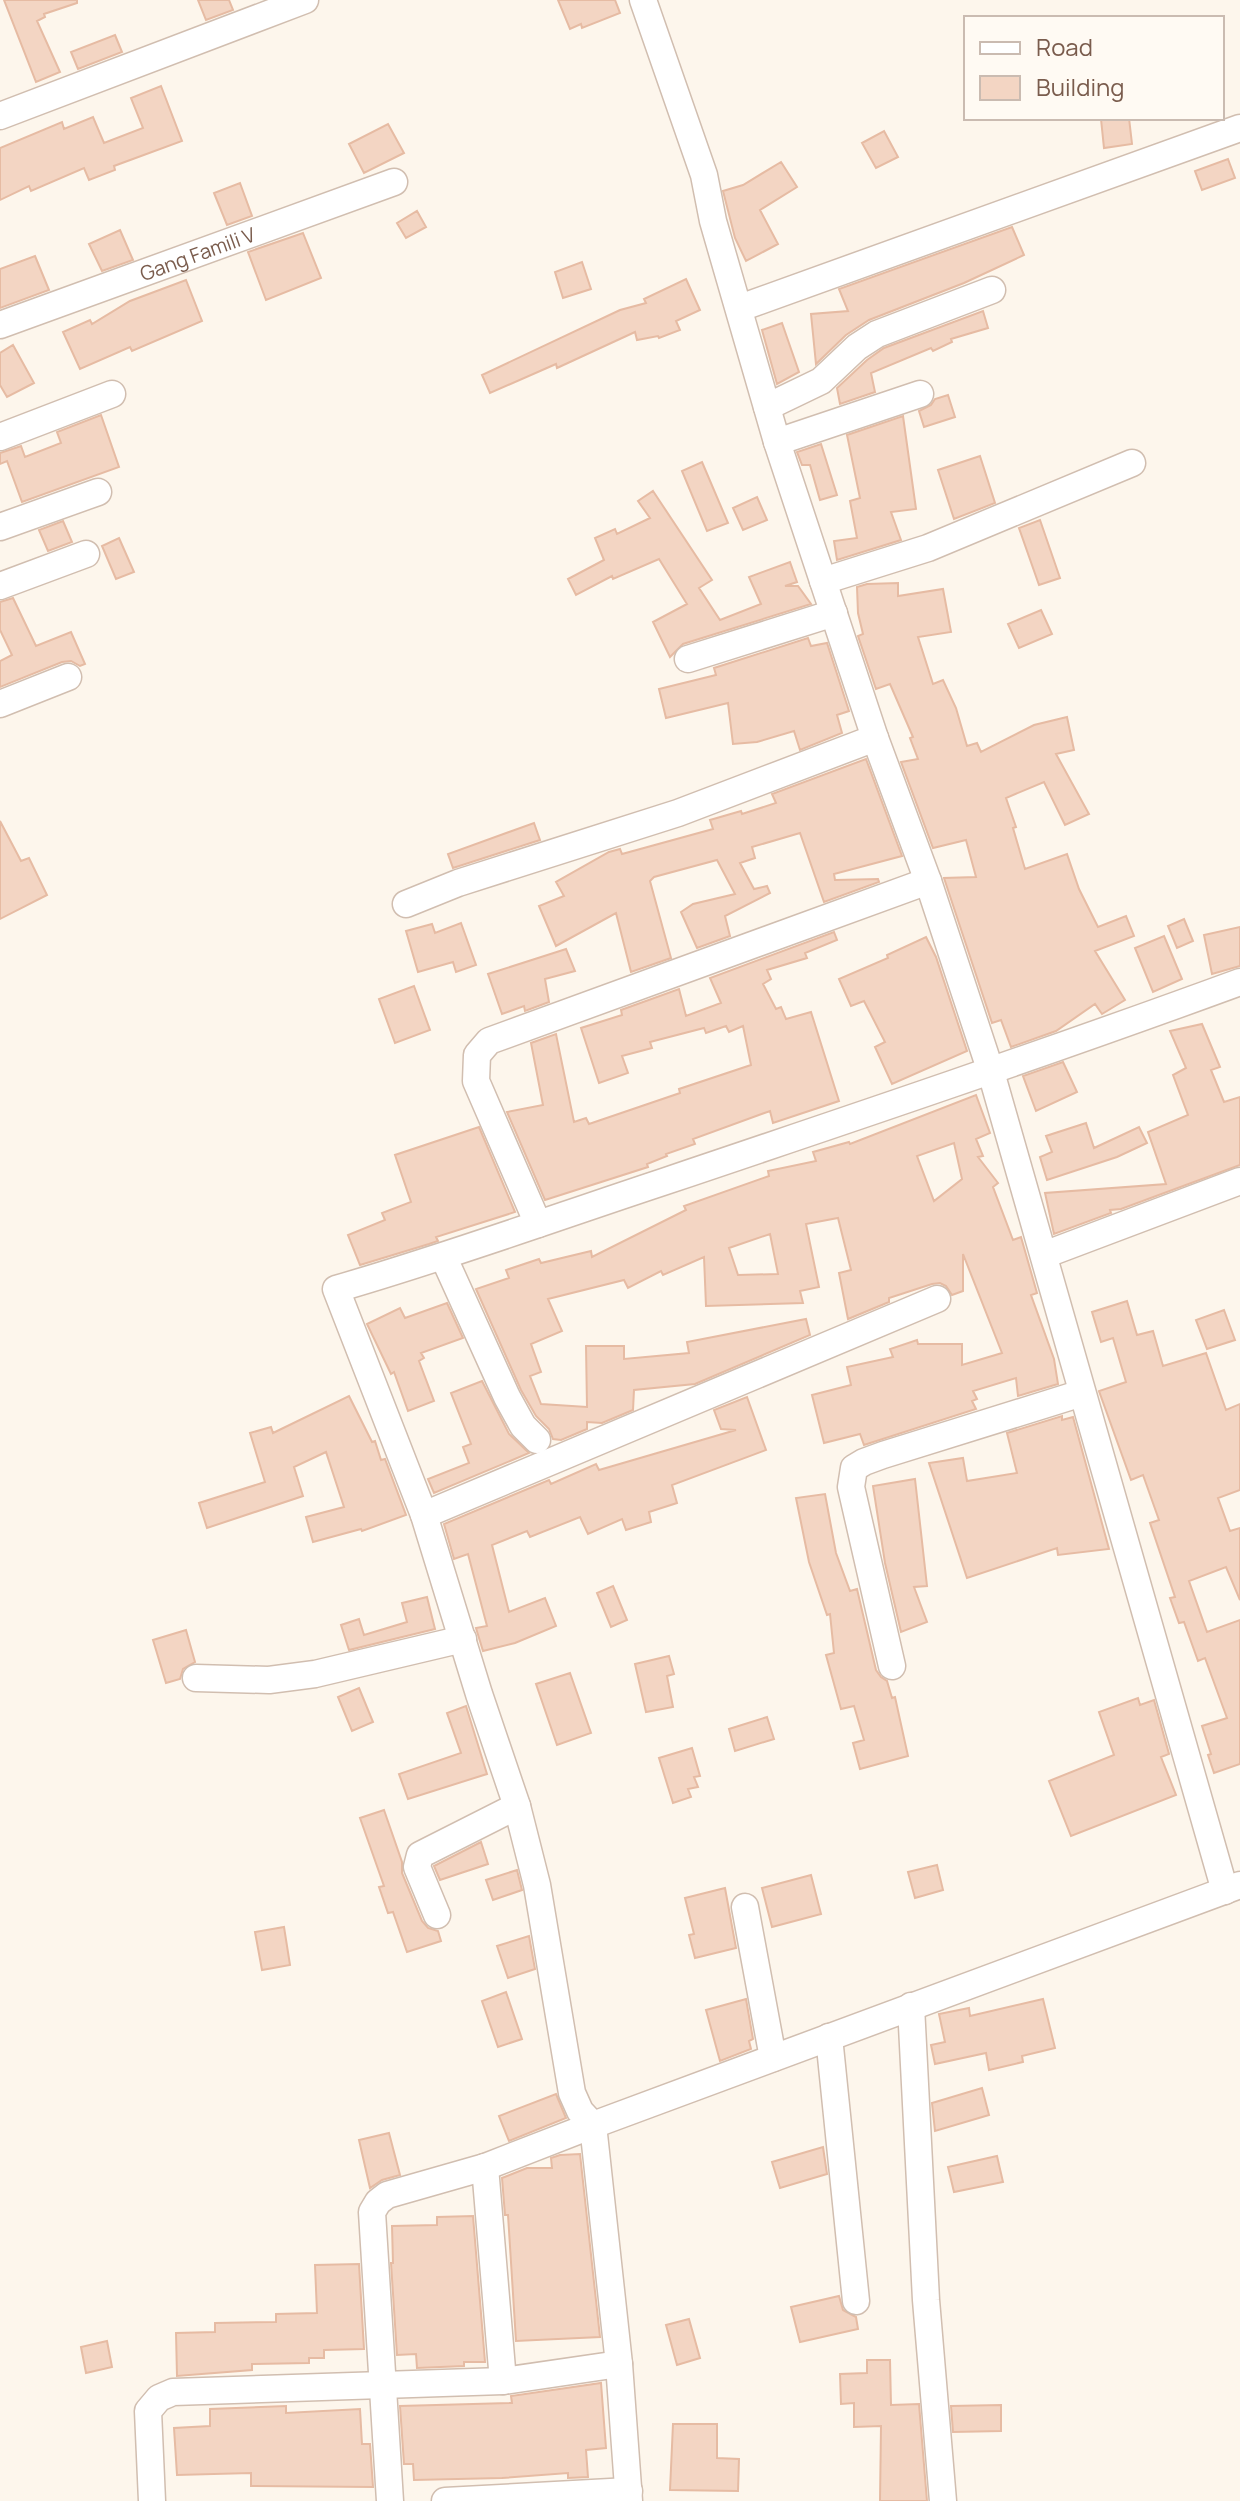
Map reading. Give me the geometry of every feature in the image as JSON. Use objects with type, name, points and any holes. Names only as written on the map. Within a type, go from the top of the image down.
[{"type":"street","points":[[0,116],[305,0]]},
{"type":"street","points":[[390,2501],[372,2212],[387,2195],[485,2167],[1233,1888],[1082,1393],[991,1072],[928,881],[875,738],[777,442],[713,221],[704,175],[643,0]]},
{"type":"street","points":[[740,308],[1240,128]]},
{"type":"street","name":"Gang Famili V","points":[[0,325],[394,182]]},
{"type":"street","points":[[767,407],[821,381],[857,347],[877,334],[992,290]]},
{"type":"street","points":[[0,437],[112,394]]},
{"type":"street","points":[[777,442],[920,394]]},
{"type":"street","points":[[823,581],[928,548],[1132,463]]},
{"type":"street","points":[[0,527],[98,492]]},
{"type":"street","points":[[0,586],[86,554]]},
{"type":"street","points":[[688,659],[834,613]]},
{"type":"street","points":[[0,704],[68,677]]},
{"type":"street","points":[[406,904],[458,883],[678,813],[875,738]]},
{"type":"street","points":[[538,1224],[476,1081],[477,1055],[489,1041],[928,881]]},
{"type":"street","points":[[445,2501],[629,2496],[619,2364],[593,2125],[580,2111],[572,2093],[537,1885],[517,1806],[424,1515],[336,1289],[444,1258],[991,1072],[1240,982]]},
{"type":"street","points":[[1044,1255],[1240,1181]]},
{"type":"street","points":[[444,1258],[507,1397],[523,1426],[537,1440]]},
{"type":"street","points":[[424,1515],[937,1299]]},
{"type":"street","points":[[892,1666],[851,1487],[854,1468],[883,1455],[1082,1393]]},
{"type":"street","points":[[196,1678],[269,1680],[315,1674],[463,1639]]},
{"type":"street","points":[[437,1915],[417,1867],[420,1855],[517,1806]]},
{"type":"street","points":[[745,1907],[773,2058]]},
{"type":"street","points":[[911,2006],[926,2300],[943,2501]]},
{"type":"street","points":[[829,2037],[856,2301]]},
{"type":"street","points":[[485,2167],[503,2381]]},
{"type":"street","points":[[152,2501],[148,2411],[159,2398],[173,2392],[503,2381],[619,2364]]},
{"type":"building","points":[[4,0],[77,0],[77,3],[44,14],[45,17],[37,21],[60,72],[36,82]]},
{"type":"building","points":[[198,0],[229,0],[233,10],[206,20]]},
{"type":"building","points":[[558,0],[615,0],[620,13],[582,28],[581,24],[570,29]]},
{"type":"building","points":[[115,35],[122,52],[78,69],[71,52]]},
{"type":"building","points":[[161,86],[182,141],[114,166],[115,170],[89,180],[84,168],[31,191],[29,186],[0,200],[0,148],[62,122],[64,129],[93,117],[104,143],[143,128],[131,98]]},
{"type":"building","points":[[1101,120],[1129,120],[1132,144],[1104,148]]},
{"type":"building","points":[[388,124],[404,153],[364,173],[349,144]]},
{"type":"building","points":[[884,131],[898,157],[876,168],[862,143]]},
{"type":"building","points":[[1228,159],[1235,178],[1202,190],[1195,171]]},
{"type":"building","points":[[781,162],[797,187],[760,210],[778,244],[746,261],[735,238],[723,191],[743,185]]},
{"type":"building","points":[[240,183],[252,216],[227,225],[214,193]]},
{"type":"building","points":[[417,211],[426,227],[406,238],[397,223]]},
{"type":"building","points":[[1012,227],[1024,255],[964,283],[869,320],[846,335],[816,364],[811,314],[848,311],[839,289]]},
{"type":"building","points":[[120,230],[133,260],[102,271],[89,244]]},
{"type":"building","points":[[303,233],[321,278],[266,300],[248,252]]},
{"type":"building","points":[[35,256],[49,290],[0,308],[0,269]]},
{"type":"building","points":[[582,262],[591,289],[563,298],[555,272]]},
{"type":"building","points":[[686,279],[700,310],[676,321],[680,330],[659,338],[637,340],[635,332],[557,368],[556,364],[490,393],[482,375],[620,310],[646,303],[644,299]]},
{"type":"building","points":[[186,280],[202,321],[80,369],[63,332],[90,320],[92,324],[130,301]]},
{"type":"building","points":[[983,311],[988,328],[951,339],[952,342],[933,351],[931,348],[871,373],[875,392],[840,404],[837,388],[884,348]]},
{"type":"building","points":[[782,323],[799,372],[777,384],[762,330]]},
{"type":"building","points":[[13,345],[34,383],[7,397],[0,385],[0,353]]},
{"type":"building","points":[[948,395],[955,417],[924,427],[919,411],[935,399]]},
{"type":"building","points":[[101,415],[119,467],[22,502],[7,461],[0,464],[0,453],[21,446],[25,457],[61,443],[57,432]]},
{"type":"building","points":[[903,416],[916,509],[891,512],[901,540],[837,560],[834,541],[857,538],[850,501],[860,498],[847,435]]},
{"type":"building","points":[[821,444],[837,495],[820,500],[810,465],[802,465],[797,452]]},
{"type":"building","points":[[980,456],[995,503],[954,519],[938,470]]},
{"type":"building","points":[[702,462],[728,523],[707,531],[682,471]]},
{"type":"building","points":[[653,491],[712,580],[699,588],[720,620],[761,604],[749,577],[790,562],[797,582],[785,586],[798,586],[811,604],[683,644],[670,657],[653,622],[687,604],[659,559],[613,579],[612,576],[576,595],[568,579],[604,560],[595,538],[615,529],[617,534],[650,518],[638,501]]},
{"type":"building","points":[[757,497],[767,520],[743,530],[733,508]]},
{"type":"building","points":[[1040,520],[1060,578],[1039,585],[1019,528]]},
{"type":"building","points":[[63,521],[72,542],[48,551],[39,530]]},
{"type":"building","points":[[119,538],[134,572],[116,579],[102,546]]},
{"type":"building","points":[[898,583],[898,596],[943,589],[951,632],[918,637],[933,684],[943,680],[956,708],[967,746],[977,743],[981,752],[1034,725],[1067,717],[1074,750],[1056,754],[1089,814],[1065,825],[1044,782],[1006,798],[1025,869],[1067,854],[1079,889],[1098,927],[1126,916],[1134,936],[1095,951],[1125,1000],[1102,1014],[1095,1004],[1056,1031],[1011,1047],[1001,1020],[992,1023],[944,878],[976,877],[966,840],[933,848],[901,762],[918,759],[910,738],[913,737],[890,684],[876,689],[858,636],[863,634],[857,587]]},
{"type":"building","points":[[13,598],[36,646],[71,632],[85,664],[80,666],[71,661],[62,662],[0,687],[0,661],[12,655],[0,630],[0,602]]},
{"type":"building","points":[[1041,610],[1052,634],[1019,648],[1008,624]]},
{"type":"building","points":[[808,638],[811,646],[827,643],[849,711],[837,715],[842,733],[800,750],[794,731],[757,742],[733,744],[728,703],[666,718],[659,689],[716,675],[714,668]]},
{"type":"building","points":[[866,759],[902,856],[834,874],[835,880],[878,879],[879,882],[824,902],[800,833],[752,847],[755,858],[740,863],[754,889],[767,886],[770,893],[725,916],[730,936],[697,948],[681,912],[693,904],[735,894],[717,860],[654,877],[650,881],[671,958],[631,972],[616,913],[556,946],[539,906],[564,896],[556,882],[609,852],[620,849],[622,854],[713,829],[710,820],[776,803],[772,794]]},
{"type":"building","points":[[0,821],[21,861],[29,858],[47,895],[0,919]]},
{"type":"building","points":[[534,823],[540,840],[453,868],[448,854]]},
{"type":"building","points":[[1184,919],[1193,941],[1177,948],[1168,926]]},
{"type":"building","points":[[461,923],[476,965],[456,972],[453,962],[418,972],[406,931],[432,924],[435,933]]},
{"type":"building","points":[[1240,927],[1240,966],[1212,974],[1204,935]]},
{"type":"building","points":[[834,932],[837,940],[805,953],[807,958],[767,970],[771,979],[763,984],[776,1009],[781,1007],[786,1019],[811,1012],[839,1101],[773,1123],[770,1111],[693,1139],[695,1144],[666,1154],[647,1164],[648,1167],[545,1200],[507,1112],[543,1105],[531,1043],[556,1034],[574,1122],[586,1118],[589,1124],[680,1093],[679,1089],[751,1065],[743,1026],[729,1032],[726,1026],[706,1033],[704,1028],[650,1042],[652,1048],[622,1056],[628,1073],[599,1083],[581,1028],[622,1015],[621,1010],[679,989],[686,1016],[721,1003],[710,978]]},
{"type":"building","points":[[1164,936],[1182,979],[1153,992],[1135,948]]},
{"type":"building","points":[[926,937],[936,957],[967,1051],[892,1084],[875,1047],[885,1042],[864,1001],[851,1006],[839,979]]},
{"type":"building","points":[[566,949],[575,971],[545,979],[549,1002],[525,1011],[524,1006],[502,1014],[488,974]]},
{"type":"building","points":[[414,986],[430,1030],[395,1043],[379,999]]},
{"type":"building","points":[[1202,1024],[1220,1067],[1211,1070],[1224,1102],[1240,1097],[1240,1165],[1121,1209],[1110,1210],[1111,1213],[1054,1234],[1045,1193],[1166,1184],[1148,1132],[1188,1115],[1173,1075],[1186,1068],[1170,1031]]},
{"type":"building","points":[[1063,1062],[1077,1092],[1036,1111],[1023,1076]]},
{"type":"building","points":[[976,1095],[990,1133],[976,1139],[983,1156],[978,1157],[998,1183],[993,1187],[1013,1240],[1021,1237],[1037,1293],[1031,1295],[1054,1359],[1058,1384],[1018,1396],[1016,1378],[973,1391],[977,1399],[972,1401],[976,1409],[864,1445],[860,1434],[824,1443],[812,1395],[851,1385],[847,1367],[893,1357],[890,1349],[917,1340],[918,1344],[962,1344],[962,1365],[1002,1353],[963,1254],[963,1291],[952,1295],[946,1286],[932,1284],[889,1298],[889,1302],[848,1319],[839,1273],[851,1270],[838,1218],[806,1224],[819,1287],[800,1291],[803,1303],[706,1306],[704,1257],[663,1275],[661,1271],[628,1288],[624,1280],[548,1299],[562,1331],[531,1344],[541,1372],[530,1376],[541,1404],[587,1407],[586,1346],[624,1346],[624,1359],[689,1353],[687,1342],[806,1319],[810,1335],[695,1384],[634,1390],[633,1410],[602,1423],[587,1422],[587,1429],[561,1440],[553,1439],[521,1390],[476,1289],[509,1278],[506,1270],[539,1259],[541,1263],[591,1251],[592,1257],[686,1210],[684,1206],[769,1176],[768,1171],[816,1161],[813,1152],[850,1144]],"holes":[[[954,1143],[962,1179],[934,1201],[917,1156]],[[770,1234],[778,1274],[738,1275],[729,1248]]]},
{"type":"building","points":[[1086,1123],[1094,1148],[1139,1127],[1147,1143],[1117,1157],[1047,1180],[1040,1157],[1052,1152],[1046,1136]]},
{"type":"building","points":[[479,1127],[515,1212],[436,1237],[438,1241],[360,1265],[348,1235],[385,1220],[382,1213],[411,1202],[395,1155]]},
{"type":"building","points":[[1127,1301],[1137,1335],[1153,1331],[1163,1366],[1206,1353],[1226,1410],[1240,1404],[1240,1490],[1218,1498],[1230,1531],[1240,1528],[1240,1600],[1226,1567],[1189,1581],[1207,1632],[1240,1620],[1240,1764],[1214,1773],[1202,1726],[1227,1718],[1205,1658],[1198,1661],[1184,1622],[1179,1623],[1170,1598],[1175,1597],[1150,1523],[1159,1520],[1143,1475],[1131,1480],[1099,1391],[1126,1382],[1113,1338],[1101,1342],[1092,1312]]},
{"type":"building","points":[[447,1303],[463,1338],[421,1353],[424,1358],[419,1361],[434,1401],[408,1411],[394,1372],[391,1374],[367,1324],[400,1308],[405,1318]]},
{"type":"building","points":[[1224,1310],[1235,1340],[1207,1349],[1196,1320]]},
{"type":"building","points":[[482,1381],[509,1434],[529,1453],[434,1493],[428,1479],[469,1463],[463,1447],[471,1444],[451,1393]]},
{"type":"building","points":[[349,1396],[372,1442],[375,1441],[381,1460],[385,1459],[406,1515],[362,1531],[313,1542],[306,1517],[344,1507],[326,1452],[294,1467],[303,1496],[207,1528],[199,1503],[265,1482],[250,1433],[271,1427],[273,1433]]},
{"type":"building","points":[[747,1397],[766,1450],[672,1485],[677,1503],[649,1512],[651,1522],[626,1530],[622,1519],[588,1534],[580,1517],[530,1537],[527,1531],[492,1545],[509,1612],[545,1598],[556,1626],[515,1643],[483,1651],[476,1628],[487,1626],[468,1554],[454,1559],[444,1524],[596,1464],[599,1470],[736,1430],[721,1429],[714,1410]]},
{"type":"building","points":[[1062,1416],[1062,1420],[1073,1417],[1109,1549],[1058,1555],[1057,1548],[967,1578],[929,1463],[963,1458],[967,1481],[1017,1473],[1007,1433]]},
{"type":"building","points":[[915,1479],[927,1586],[914,1587],[927,1622],[901,1632],[885,1563],[873,1486]]},
{"type":"building","points":[[825,1494],[836,1553],[850,1591],[857,1589],[876,1670],[887,1681],[892,1698],[895,1697],[908,1756],[860,1769],[853,1743],[864,1740],[854,1706],[841,1709],[826,1655],[834,1653],[830,1614],[827,1615],[809,1562],[796,1498]]},
{"type":"building","points":[[613,1586],[627,1620],[611,1627],[597,1593]]},
{"type":"building","points":[[427,1597],[435,1629],[349,1650],[341,1625],[359,1619],[364,1635],[407,1622],[402,1603]]},
{"type":"building","points":[[186,1630],[195,1662],[183,1669],[180,1679],[166,1683],[153,1640]]},
{"type":"building","points":[[669,1656],[674,1674],[667,1676],[673,1707],[646,1712],[635,1664]]},
{"type":"building","points":[[570,1673],[591,1733],[557,1745],[536,1684]]},
{"type":"building","points":[[359,1688],[373,1722],[352,1731],[338,1697]]},
{"type":"building","points":[[1138,1698],[1140,1705],[1154,1700],[1169,1754],[1161,1757],[1176,1795],[1071,1836],[1049,1781],[1114,1755],[1099,1712]]},
{"type":"building","points":[[466,1706],[487,1774],[408,1799],[399,1774],[461,1753],[447,1713]]},
{"type":"building","points":[[767,1717],[774,1739],[735,1751],[729,1729]]},
{"type":"building","points":[[692,1748],[700,1776],[694,1777],[698,1787],[688,1789],[691,1797],[673,1803],[659,1758]]},
{"type":"building","points":[[384,1810],[402,1862],[402,1873],[422,1921],[428,1928],[438,1931],[441,1941],[407,1952],[393,1912],[388,1913],[379,1887],[384,1886],[360,1818]]},
{"type":"building","points":[[481,1842],[488,1864],[440,1880],[434,1866]]},
{"type":"building","points":[[937,1865],[943,1890],[915,1898],[908,1872]]},
{"type":"building","points":[[517,1870],[522,1890],[493,1900],[486,1880]]},
{"type":"building","points":[[811,1875],[821,1914],[772,1927],[762,1888]]},
{"type":"building","points":[[725,1888],[736,1948],[695,1958],[689,1935],[694,1934],[685,1898]]},
{"type":"building","points":[[284,1927],[290,1965],[262,1970],[255,1932]]},
{"type":"building","points":[[529,1936],[535,1969],[508,1978],[497,1946]]},
{"type":"building","points":[[506,1992],[522,2039],[498,2047],[482,2001]]},
{"type":"building","points":[[746,1999],[753,2039],[749,2041],[751,2049],[720,2061],[706,2010]]},
{"type":"building","points":[[1043,1999],[1055,2048],[1022,2056],[1023,2062],[989,2070],[986,2053],[935,2064],[931,2045],[945,2042],[939,2014],[969,2008],[970,2016]]},
{"type":"building","points":[[982,2088],[989,2115],[935,2131],[932,2103]]},
{"type":"building","points":[[556,2094],[566,2118],[509,2141],[499,2116]]},
{"type":"building","points":[[389,2133],[400,2175],[382,2180],[370,2188],[359,2140]]},
{"type":"building","points":[[823,2147],[827,2174],[780,2188],[772,2162]]},
{"type":"building","points":[[580,2154],[600,2337],[516,2341],[508,2215],[505,2215],[502,2178],[527,2168],[552,2168],[551,2158]]},
{"type":"building","points":[[997,2156],[1003,2182],[954,2192],[948,2167]]},
{"type":"building","points":[[473,2216],[485,2362],[417,2368],[416,2354],[397,2355],[391,2263],[392,2226],[437,2225],[437,2217]]},
{"type":"building","points":[[359,2264],[364,2349],[324,2350],[324,2358],[309,2358],[309,2363],[252,2364],[252,2370],[177,2376],[176,2333],[215,2332],[215,2323],[276,2322],[276,2314],[317,2313],[315,2265]]},
{"type":"building","points":[[839,2296],[843,2310],[856,2317],[858,2329],[800,2342],[791,2307]]},
{"type":"building","points":[[689,2319],[700,2358],[677,2365],[666,2325]]},
{"type":"building","points":[[107,2341],[112,2367],[86,2373],[81,2347]]},
{"type":"building","points":[[867,2360],[890,2360],[891,2405],[919,2404],[927,2501],[880,2501],[881,2426],[854,2427],[854,2403],[841,2404],[840,2374],[867,2373]]},
{"type":"building","points":[[601,2383],[606,2448],[586,2450],[588,2477],[568,2478],[568,2473],[414,2480],[413,2464],[404,2464],[400,2406],[512,2403],[511,2396]]},
{"type":"building","points":[[1001,2405],[1001,2431],[953,2432],[951,2406]]},
{"type":"building","points":[[286,2406],[286,2413],[360,2409],[362,2444],[370,2444],[373,2487],[251,2486],[251,2473],[177,2475],[174,2428],[210,2426],[210,2409]]},
{"type":"building","points":[[673,2424],[717,2424],[717,2458],[739,2459],[738,2491],[670,2490]]}]
